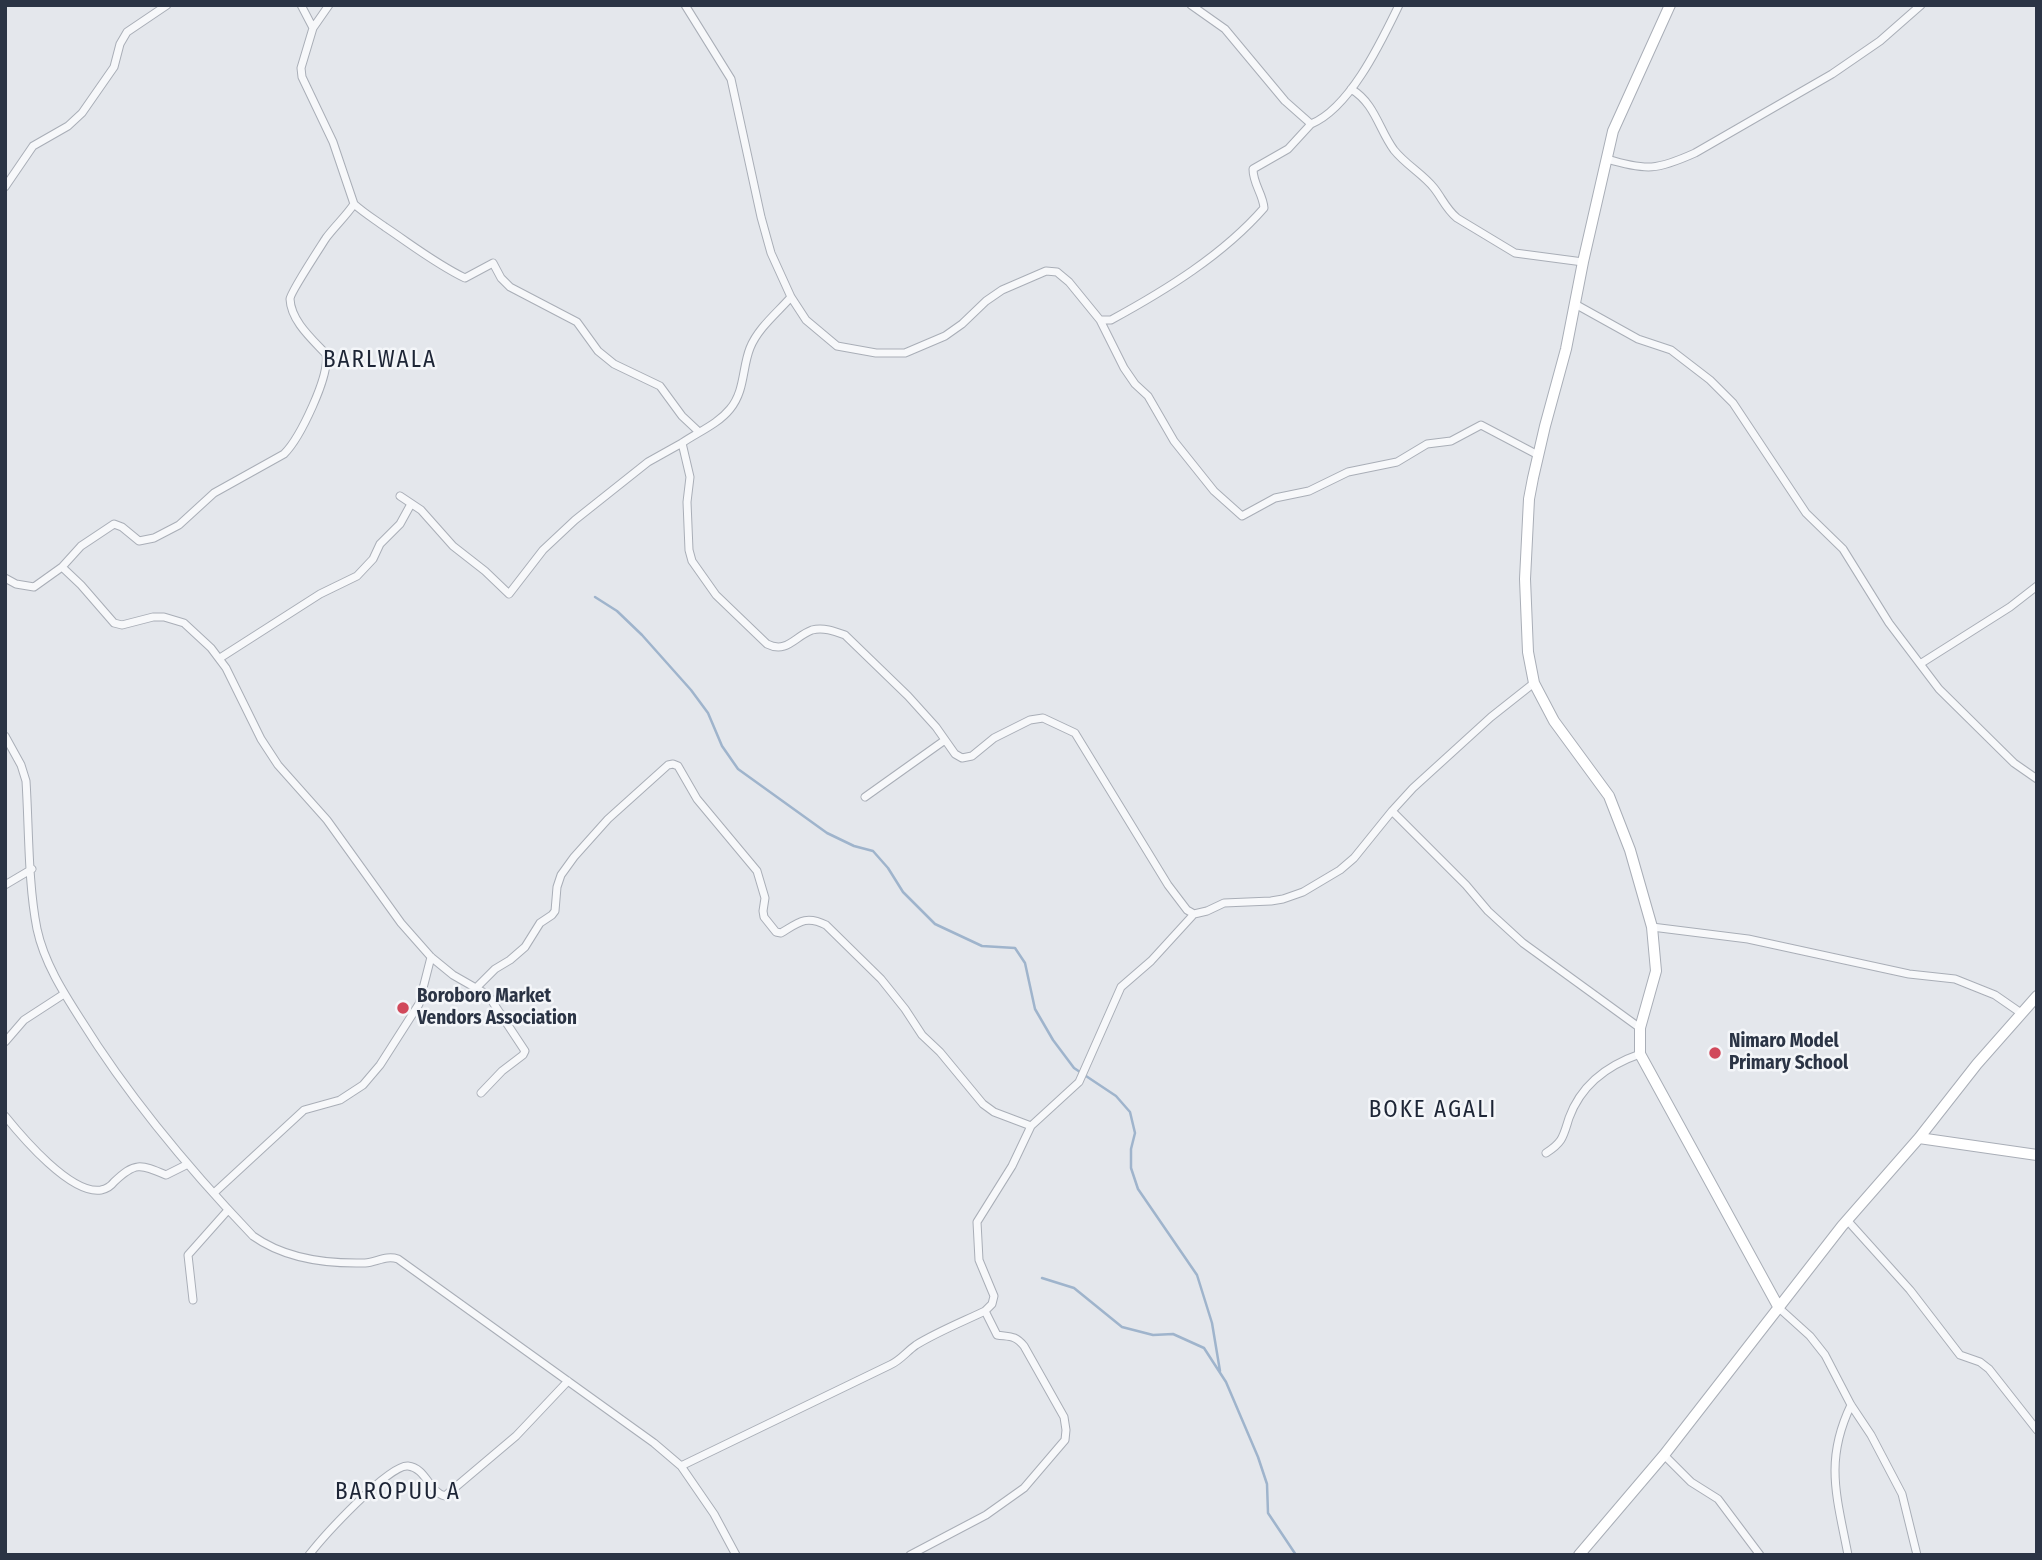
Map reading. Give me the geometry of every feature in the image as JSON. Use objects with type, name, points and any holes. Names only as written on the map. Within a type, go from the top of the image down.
[{"type":"street","points":[[5,187],[33,146],[68,126],[82,113],[114,66],[120,44],[127,32],[167,5]]},
{"type":"street","points":[[301,5],[313,28]]},
{"type":"street","points":[[330,5],[313,28],[302,77],[333,142],[355,204],[442,267],[465,278],[493,263],[501,278],[510,287],[577,323],[598,351],[614,364],[660,386],[682,416],[699,432]]},
{"type":"street","points":[[685,5],[731,79],[761,217],[771,253],[791,298],[806,320],[837,346],[876,354],[905,353],[945,336],[994,295],[1046,271],[1057,272],[1069,282],[1100,320],[1125,368],[1135,384],[1148,396],[1174,441],[1214,491],[1242,516],[1275,498],[1308,491],[1348,472],[1397,461],[1427,444],[1451,441],[1481,425],[1538,455]]},
{"type":"street","points":[[1191,5],[1225,29],[1285,101],[1311,124]]},
{"type":"street","points":[[1100,320],[1111,320],[1133,309],[1230,244],[1264,208],[1263,199],[1255,186],[1253,169],[1288,149],[1311,124],[1325,118],[1351,89],[1399,5]]},
{"type":"street","points":[[1670,5],[1613,131],[1566,349],[1538,455],[1529,499],[1525,579],[1528,652],[1534,683],[1554,721],[1609,796],[1630,850],[1651,927],[1656,971],[1640,1028],[1640,1054],[1779,1308],[1810,1336],[1825,1355],[1851,1405],[1871,1435],[1902,1494],[1917,1555]]},
{"type":"street","points":[[1607,159],[1633,167],[1650,168],[1674,163],[1696,153],[1832,74],[1880,41],[1921,5]]},
{"type":"street","points":[[1351,89],[1372,108],[1392,148],[1411,169],[1434,188],[1457,218],[1515,253],[1583,262]]},
{"type":"street","points":[[5,578],[16,584],[34,587],[62,567],[81,547],[114,524],[139,541],[168,531],[188,519],[214,493],[257,470],[290,448],[324,381],[327,359],[326,354],[297,318],[290,298],[291,293],[327,237],[355,204]]},
{"type":"street","points":[[400,496],[421,510],[453,547],[485,571],[509,594],[543,550],[569,526],[648,462],[719,420],[737,400],[750,347],[791,298]]},
{"type":"street","points":[[1575,304],[1638,339],[1671,350],[1710,380],[1733,403],[1806,513],[1843,549],[1889,623],[1939,689],[2014,763],[2037,779]]},
{"type":"street","points":[[682,443],[690,477],[687,502],[692,561],[716,595],[767,644],[774,647],[788,645],[812,630],[833,630],[845,635],[908,696],[962,758],[972,756],[994,738],[1030,720],[1043,719],[1075,733],[1168,885],[1187,910],[1194,914]]},
{"type":"street","points":[[220,658],[320,594],[357,576],[373,559],[380,544],[400,524],[411,504]]},
{"type":"street","points":[[62,567],[114,623],[122,625],[153,617],[184,623],[220,658],[278,765],[327,820],[380,896],[431,957],[453,975],[475,989],[484,991],[493,1001],[525,1053],[502,1071],[481,1093]]},
{"type":"street","points":[[1920,664],[2010,607],[2037,586]]},
{"type":"street","points":[[681,1466],[900,1360],[919,1343],[985,1311],[992,1304],[994,1296],[978,1260],[977,1222],[1012,1166],[1031,1126],[1079,1082],[1121,987],[1151,961],[1194,914],[1224,903],[1270,901],[1303,892],[1354,858],[1413,788],[1491,717],[1534,683]]},
{"type":"street","points":[[5,736],[26,780],[37,929],[45,954],[64,993],[115,1074],[186,1165],[253,1236],[266,1245],[300,1257],[333,1262],[367,1263],[386,1258],[398,1259],[654,1443],[681,1466],[714,1514],[736,1555]]},
{"type":"street","points":[[865,797],[945,740]]},
{"type":"street","points":[[475,989],[495,969],[510,961],[525,947],[540,923],[552,915],[561,875],[574,857],[616,811],[668,765],[673,764],[678,766],[697,799],[757,871],[765,898],[763,911],[771,928],[781,933],[804,920],[815,920],[826,925],[881,979],[922,1035],[940,1052],[983,1104],[994,1112],[1031,1126]]},
{"type":"street","points":[[1392,811],[1466,885],[1488,911],[1523,943],[1640,1028]]},
{"type":"street","points":[[5,885],[32,869]]},
{"type":"street","points":[[1651,927],[1748,939],[1909,974],[1955,979],[1995,995],[2021,1013]]},
{"type":"street","points":[[214,1193],[304,1110],[340,1100],[363,1085],[380,1065],[419,1004],[431,957]]},
{"type":"street","points":[[5,1042],[24,1020],[64,993]]},
{"type":"street","points":[[1578,1555],[1664,1455],[1847,1220],[2037,996]]},
{"type":"street","points":[[1546,1153],[1559,1144],[1574,1107],[1586,1087],[1624,1059],[1640,1054]]},
{"type":"street","points":[[5,1116],[58,1171],[89,1189],[101,1190],[110,1187],[133,1166],[140,1165],[166,1175],[186,1165]]},
{"type":"street","points":[[1919,1138],[2037,1155]]},
{"type":"street","points":[[193,1300],[188,1255],[228,1210]]},
{"type":"street","points":[[1847,1220],[1910,1290],[1960,1355],[1980,1362],[1989,1369],[2037,1430]]},
{"type":"street","points":[[910,1555],[1005,1504],[1024,1488],[1065,1440],[1063,1417],[1024,1346],[1018,1338],[997,1335],[985,1311]]},
{"type":"street","points":[[309,1555],[343,1515],[392,1472],[404,1465],[413,1467],[437,1494],[445,1496],[516,1436],[568,1381]]},
{"type":"street","points":[[1848,1555],[1833,1466],[1837,1444],[1851,1405]]},
{"type":"street","points":[[1664,1455],[1691,1482],[1718,1499],[1760,1555]]},
{"type":"waterway","points":[[595,597],[617,611],[642,635],[691,690],[708,713],[722,746],[738,769],[827,833],[854,846],[873,851],[903,892],[935,924],[982,946],[1015,948],[1025,963],[1035,1009],[1053,1040],[1074,1068],[1116,1096],[1130,1112],[1135,1133],[1131,1149],[1131,1168],[1138,1189],[1197,1275],[1212,1323],[1220,1371]]},
{"type":"waterway","points":[[1042,1278],[1074,1288],[1122,1327],[1153,1335],[1173,1334],[1204,1348],[1226,1382],[1258,1457],[1267,1484],[1268,1513],[1296,1555]]},
{"type":"place","name":"Boroboro Market Vendors Association","points":[[403,1008]]},
{"type":"place","name":"Nimaro Model Primary School","points":[[1715,1053]]},
{"type":"district","name":"BARLWALA","points":[[380,361]]},
{"type":"district","name":"BOKE AGALI","points":[[1433,1111]]},
{"type":"district","name":"BAROPUU A","points":[[398,1493]]}]
